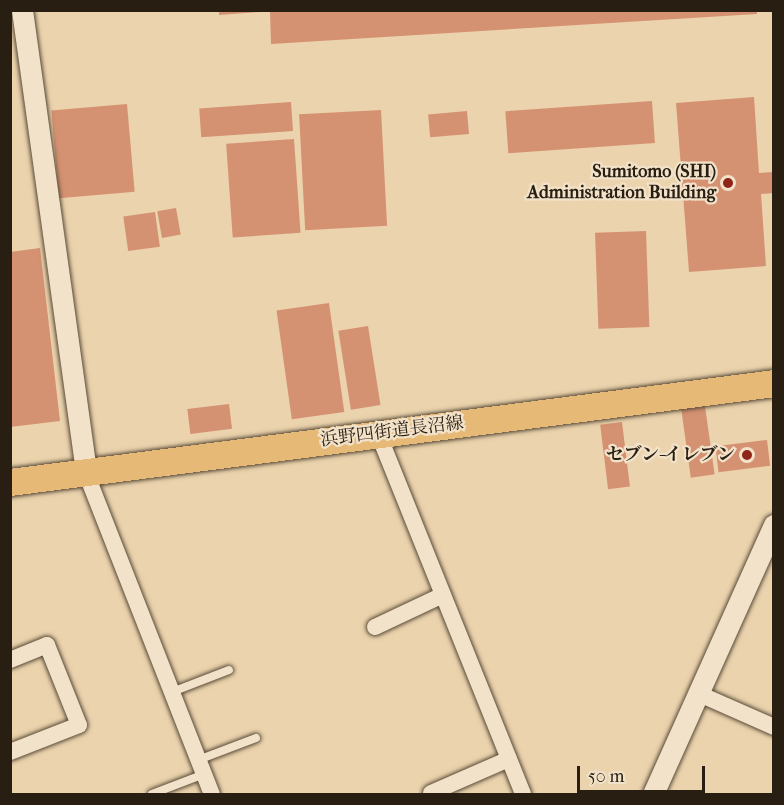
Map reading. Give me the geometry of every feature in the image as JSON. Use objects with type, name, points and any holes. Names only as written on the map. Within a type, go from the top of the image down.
[{"type":"main road","name":"浜野四街道長沼線","points":[[10,483],[378,433],[774,383]]},
{"type":"street","points":[[22,10],[86,473],[212,795]]},
{"type":"street","points":[[378,433],[523,795]]},
{"type":"street","points":[[653,795],[774,525]]},
{"type":"street","points":[[375,627],[443,595]]},
{"type":"street","points":[[10,660],[47,645],[79,724],[10,752]]},
{"type":"street","points":[[697,693],[774,727]]},
{"type":"street","points":[[431,793],[509,759]]},
{"type":"lane","points":[[172,692],[229,670]]},
{"type":"lane","points":[[152,795],[256,738]]},
{"type":"building","points":[[219,10],[260,10],[260,12],[219,15]]},
{"type":"building","points":[[270,10],[757,10],[757,14],[271,44]]},
{"type":"building","name":"Sumitomo (SHI) Administration Building","points":[[754,97],[759,173],[774,172],[774,193],[761,194],[766,266],[689,272],[676,103]]},
{"type":"building","points":[[652,101],[655,143],[508,153],[505,111]]},
{"type":"building","points":[[291,102],[293,131],[201,137],[199,108]]},
{"type":"building","points":[[127,104],[135,192],[59,198],[51,111]]},
{"type":"building","points":[[381,110],[387,226],[305,230],[299,114]]},
{"type":"building","points":[[467,111],[469,134],[430,137],[428,114]]},
{"type":"building","points":[[294,139],[301,233],[233,238],[226,144]]},
{"type":"building","points":[[176,208],[181,235],[162,238],[157,211]]},
{"type":"building","points":[[155,212],[160,247],[128,251],[123,216]]},
{"type":"building","points":[[646,231],[649,327],[598,329],[595,233]]},
{"type":"building","points":[[40,248],[60,421],[10,427],[10,252]]},
{"type":"building","points":[[329,303],[344,412],[292,419],[277,310]]},
{"type":"building","points":[[368,326],[381,405],[351,410],[338,331]]},
{"type":"building","points":[[229,404],[232,429],[190,434],[187,409]]},
{"type":"building","points":[[705,406],[715,474],[691,478],[681,409]]},
{"type":"building","points":[[622,422],[630,487],[608,489],[600,425]]},
{"type":"building","points":[[767,440],[770,466],[719,472],[715,446]]},
{"type":"place","name":"Sumitomo (SHI) Administration Building","points":[[728,183]]},
{"type":"place","name":"セブン-イレブン","points":[[747,455]]}]
